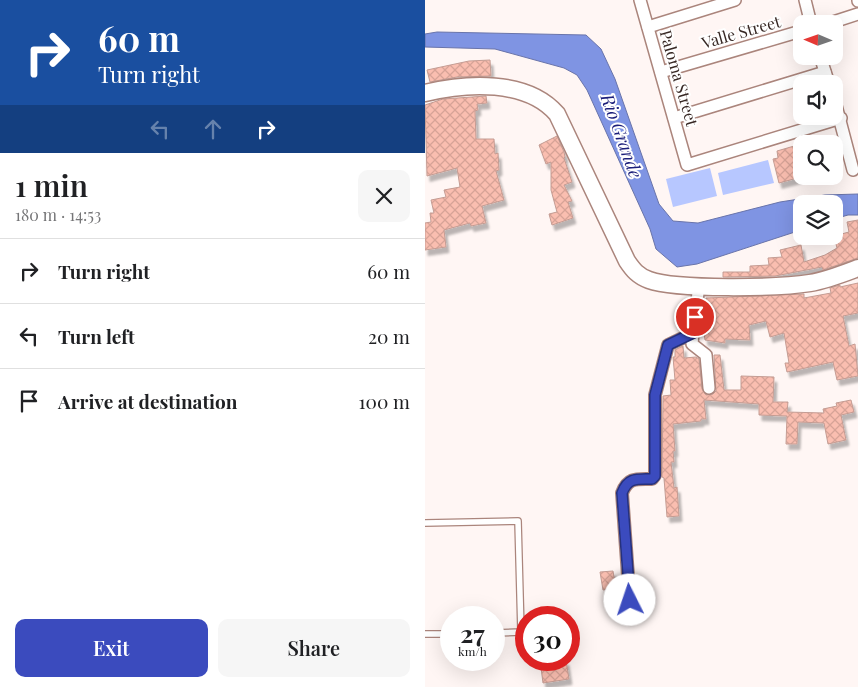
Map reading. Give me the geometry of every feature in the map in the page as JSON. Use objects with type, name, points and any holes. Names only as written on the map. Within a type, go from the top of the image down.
[{"type":"main road","points":[[425,94],[450,88],[489,86],[521,93],[545,102],[557,114],[633,270],[642,277],[657,283],[796,285],[827,279],[858,268]]},
{"type":"street","name":"Paloma Street","points":[[640,0],[687,165],[818,125]]},
{"type":"street","points":[[648,27],[735,0]]},
{"type":"street","points":[[805,0],[809,15]]},
{"type":"street","points":[[843,19],[858,14]]},
{"type":"street","name":"Valle Street","points":[[661,72],[793,33]]},
{"type":"street","points":[[823,65],[826,75]]},
{"type":"street","points":[[674,118],[825,72]]},
{"type":"street","points":[[843,125],[853,170]]},
{"type":"street","points":[[699,285],[692,344],[706,355],[709,388]]},
{"type":"street","points":[[631,618],[622,493],[626,483],[633,479],[652,479],[655,476],[655,395],[659,377],[668,345],[693,333]]},
{"type":"lane","points":[[425,523],[519,521],[521,632],[505,633]]},
{"type":"lane","points":[[425,634],[440,634]]},
{"type":"shaded area","points":[[768,160],[774,183],[723,195],[718,173]]},
{"type":"shaded area","points":[[710,168],[717,196],[673,207],[666,179]]},
{"type":"water","name":"Rio Grande","points":[[437,32],[586,35],[601,49],[615,79],[659,204],[673,221],[698,223],[793,200],[793,233],[697,264],[677,267],[656,249],[650,229],[587,90],[577,75],[564,68],[495,49],[425,47],[425,34]]},
{"type":"water","points":[[858,194],[858,215],[843,216],[843,195],[825,195]]},
{"type":"building","points":[[490,60],[491,76],[457,77],[430,82],[427,70],[469,61]]},
{"type":"building","points":[[486,96],[487,103],[477,104],[478,110],[475,111],[476,139],[494,139],[495,154],[498,153],[499,170],[496,171],[504,200],[482,206],[486,223],[471,226],[470,223],[444,230],[446,247],[425,250],[425,223],[431,222],[430,213],[434,213],[431,200],[446,197],[444,190],[460,187],[457,168],[427,176],[425,105],[443,99]]},
{"type":"building","points":[[557,136],[564,152],[564,158],[572,182],[564,185],[572,201],[568,202],[573,218],[552,225],[549,214],[557,212],[551,190],[551,162],[546,164],[539,145]]},
{"type":"building","points":[[793,146],[793,179],[779,183],[773,159],[778,158],[777,151]]},
{"type":"building","points":[[858,220],[858,258],[823,270],[822,267],[775,276],[723,277],[723,272],[750,272],[750,266],[769,265],[768,258],[782,257],[780,250],[801,245],[804,262],[825,255],[837,248],[836,245],[843,245],[843,234],[849,232],[847,222]]},
{"type":"building","points":[[858,283],[858,313],[843,316],[849,346],[855,344],[858,376],[837,380],[833,362],[787,372],[785,363],[789,363],[784,333],[770,337],[766,321],[749,325],[750,340],[725,339],[725,343],[705,340],[703,326],[704,317],[706,317],[706,298],[804,294],[804,298],[831,293],[830,288],[840,285],[840,287]]},
{"type":"building","points":[[683,346],[684,358],[696,357],[699,359],[702,389],[706,395],[713,394],[716,391],[714,355],[720,355],[724,390],[741,390],[741,376],[774,377],[773,402],[788,402],[787,412],[824,413],[823,409],[837,406],[836,403],[851,400],[854,412],[841,415],[846,440],[828,444],[824,423],[798,422],[797,444],[786,444],[787,416],[759,415],[759,404],[704,400],[706,419],[673,424],[675,451],[673,451],[674,462],[671,462],[674,488],[677,487],[679,516],[667,517],[664,478],[662,477],[663,396],[671,395],[670,380],[675,380],[673,357],[675,357],[675,350]]},
{"type":"building","points":[[613,571],[616,588],[603,590],[600,572]]},
{"type":"building","points":[[541,671],[568,671],[569,679],[543,683]]},
{"type":"route","points":[[630,600],[622,493],[626,483],[633,479],[652,479],[655,476],[655,395],[659,377],[668,345],[693,333],[695,317]]}]
